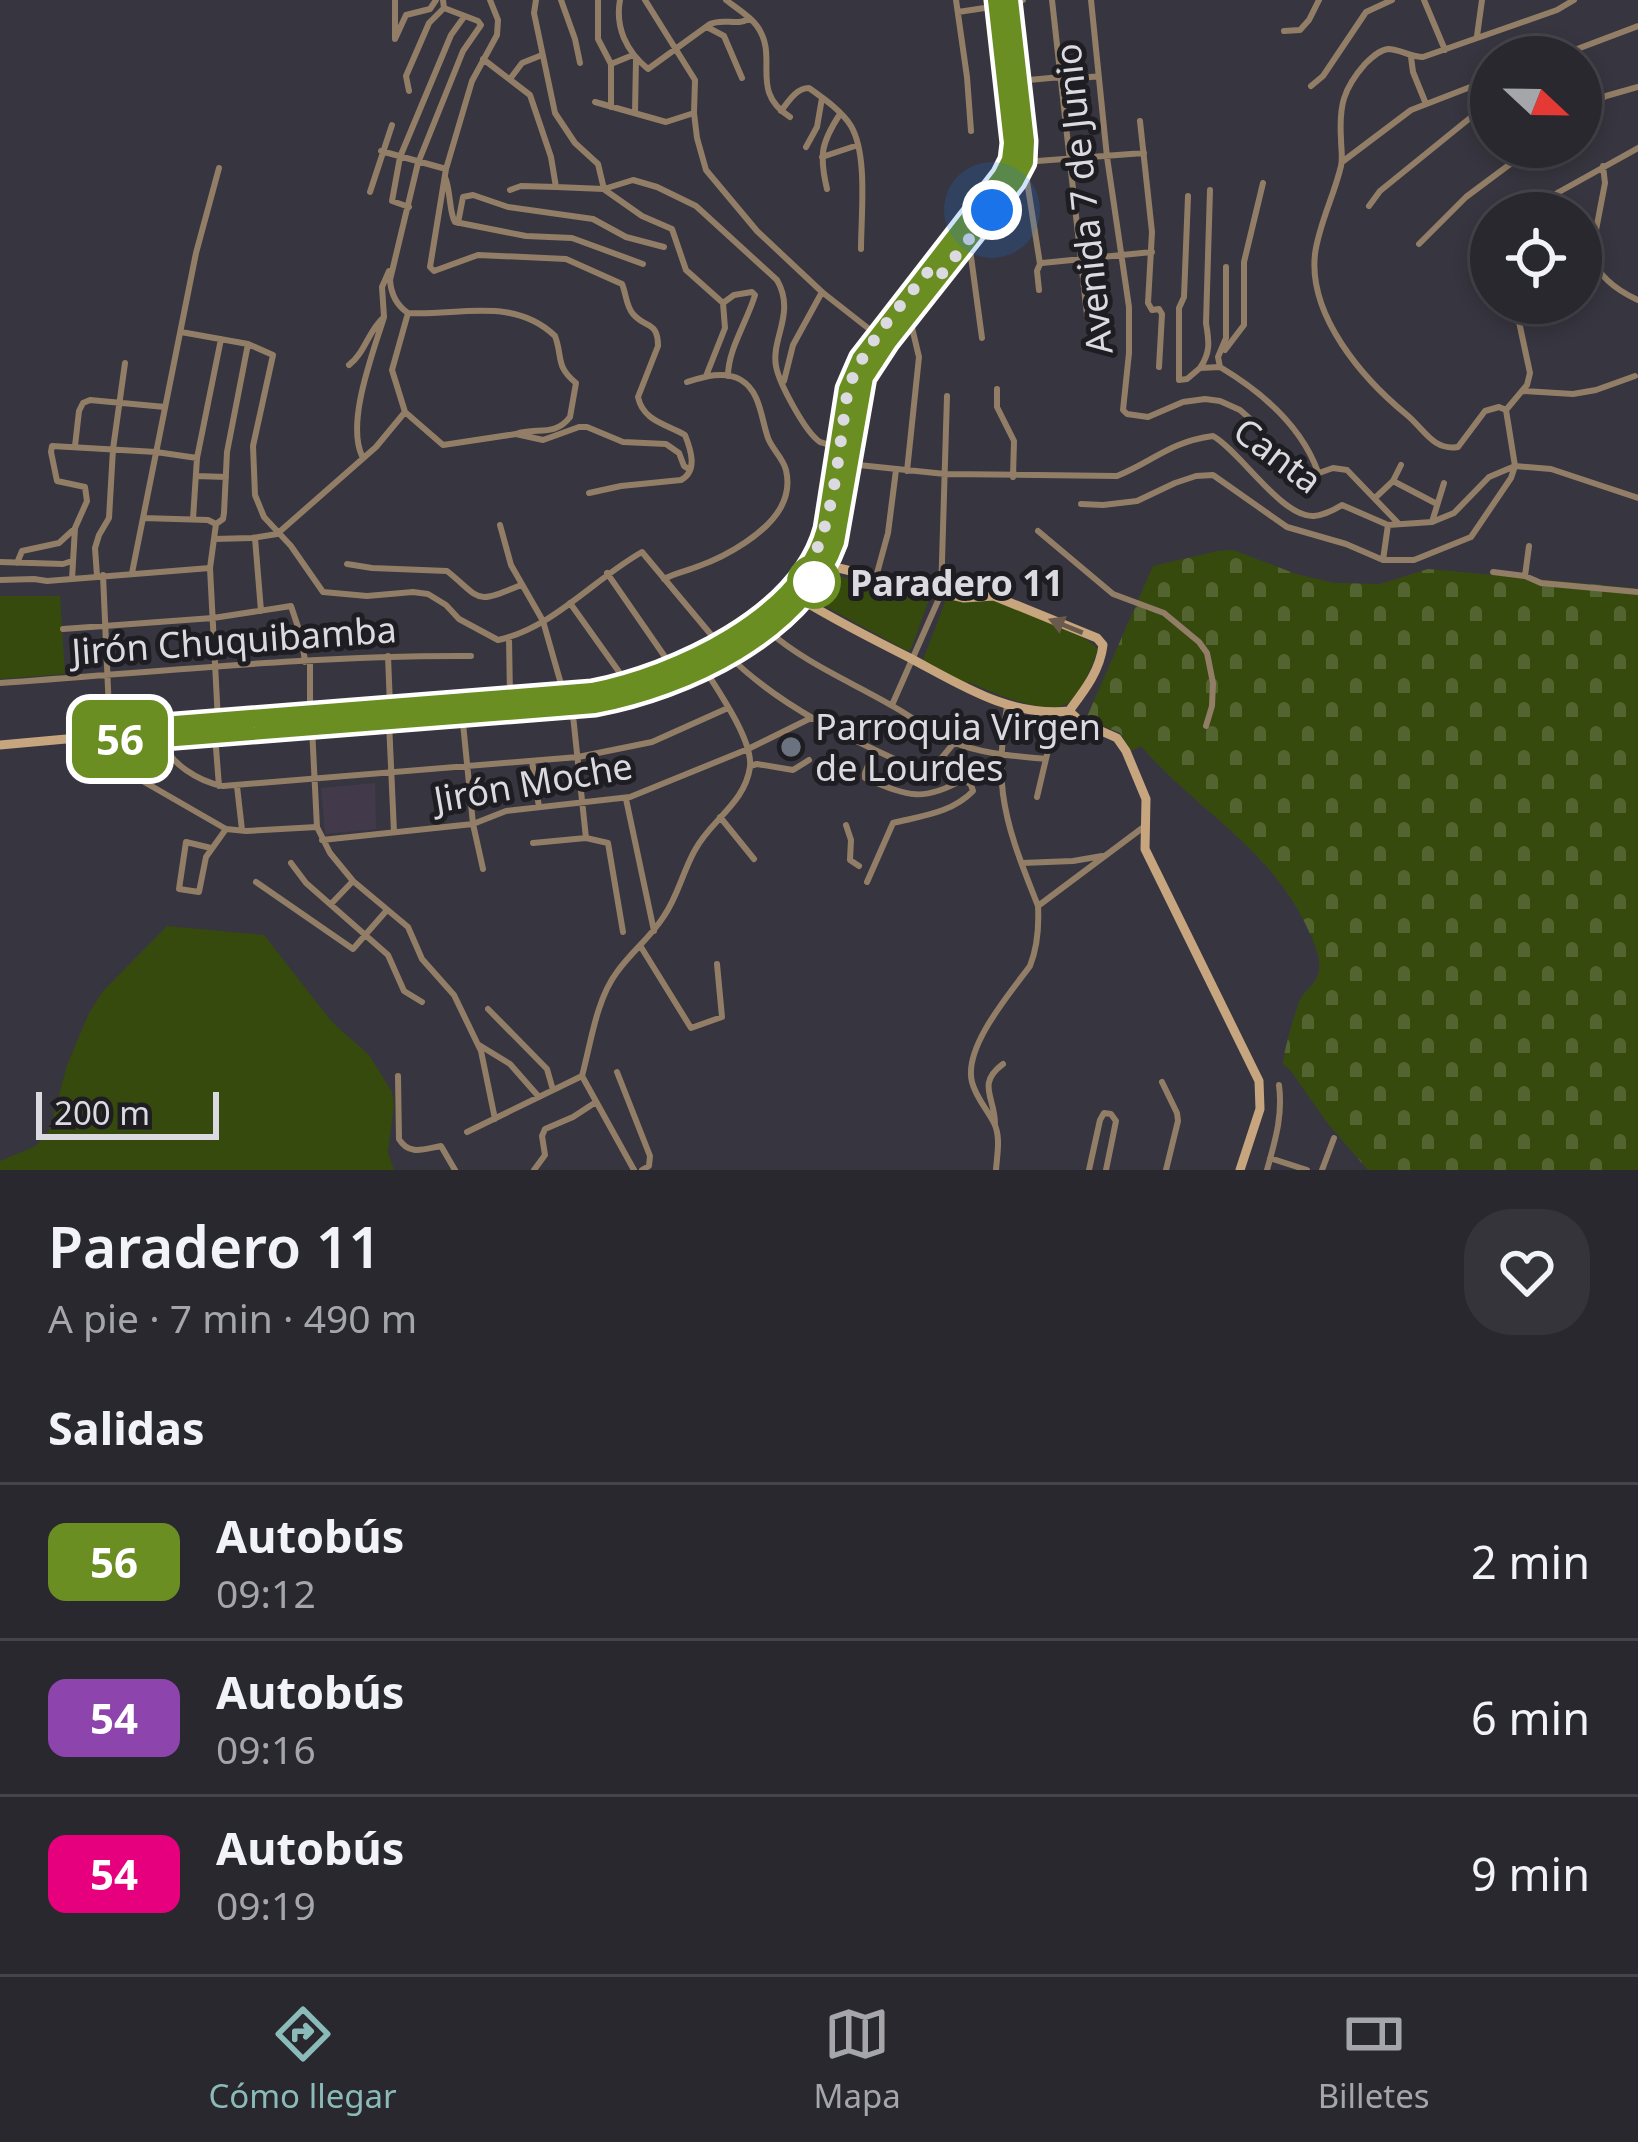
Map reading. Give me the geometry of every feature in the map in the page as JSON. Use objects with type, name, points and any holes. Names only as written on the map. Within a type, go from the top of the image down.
[{"type":"main road","points":[[0,745],[125,729],[312,725],[572,706],[641,692],[703,667],[772,606],[812,561],[826,529],[848,389],[861,359],[969,238],[1024,162],[1018,81],[1003,2]]},
{"type":"main road","points":[[105,735],[125,741],[310,713],[592,692],[724,650],[767,630],[802,600],[826,565],[841,514],[864,377],[1011,160],[1003,2]]},
{"type":"main road","points":[[826,565],[941,594],[994,596],[1097,638],[1103,645],[1101,659],[1087,686],[1063,711]]},
{"type":"main road","points":[[802,600],[971,692],[1006,706],[1063,711],[1118,738],[1146,799],[1145,849],[1259,1082],[1260,1109],[1240,1170]]},
{"type":"main road","points":[[351,710],[352,722]]},
{"type":"street","points":[[395,0],[393,36],[397,39],[406,15],[441,3]]},
{"type":"street","points":[[490,0],[499,27],[472,81],[445,172],[431,269],[478,255],[566,259],[622,284],[632,313],[655,329],[655,357],[639,404],[655,421],[685,435],[690,470],[681,480],[590,493]]},
{"type":"street","points":[[536,0],[534,13],[555,113],[575,143],[598,164],[604,189],[672,230],[686,270],[723,303],[725,328],[706,376]]},
{"type":"street","points":[[560,0],[580,63]]},
{"type":"street","points":[[598,0],[598,39],[611,64],[611,107]]},
{"type":"street","points":[[620,0],[618,22],[634,57],[634,113]]},
{"type":"street","points":[[645,0],[695,80],[697,138],[706,170],[741,214],[822,292],[878,336]]},
{"type":"street","points":[[726,0],[758,27],[764,81],[775,106],[790,117]]},
{"type":"street","points":[[956,0],[971,131]]},
{"type":"street","points":[[958,12],[1023,0]]},
{"type":"street","points":[[1052,0],[1088,315]]},
{"type":"street","name":"Avenida 7 de Junio","points":[[1090,0],[1129,307],[1130,353],[1123,410],[1148,417],[1183,402],[1220,401],[1256,424],[1272,454],[1295,477],[1333,467],[1347,470],[1399,524]]},
{"type":"street","points":[[1284,31],[1300,30],[1319,0]]},
{"type":"street","points":[[1311,86],[1323,76],[1366,12],[1392,0]]},
{"type":"street","points":[[1424,0],[1445,50]]},
{"type":"street","points":[[1482,0],[1477,36],[1574,0]]},
{"type":"street","points":[[408,313],[392,368],[405,412],[443,445],[527,430],[555,430],[570,417],[576,383],[560,364],[555,336],[531,318],[461,309],[408,313],[391,291],[418,163],[463,51],[481,25],[441,3]]},
{"type":"street","points":[[410,91],[406,76],[441,3]]},
{"type":"street","points":[[409,207],[392,201],[400,157],[455,26],[464,17]]},
{"type":"street","points":[[634,57],[650,68],[716,21],[749,19]]},
{"type":"street","points":[[1602,40],[1638,26]]},
{"type":"street","points":[[707,27],[724,36],[742,78]]},
{"type":"street","points":[[1470,39],[1423,57],[1382,50],[1344,92],[1342,162],[1314,259],[1333,333],[1393,405],[1438,445],[1458,447],[1485,411],[1506,410]]},
{"type":"street","points":[[510,79],[522,63],[542,56]]},
{"type":"street","points":[[611,64],[634,57]]},
{"type":"street","points":[[1411,57],[1426,104]]},
{"type":"street","points":[[482,58],[530,95],[556,187]]},
{"type":"street","points":[[1018,81],[1098,76]]},
{"type":"street","points":[[781,111],[805,87],[847,119],[858,145],[861,249]]},
{"type":"street","points":[[1342,162],[1411,110],[1470,87]]},
{"type":"street","points":[[1602,98],[1638,87]]},
{"type":"street","points":[[806,147],[817,127],[822,98]]},
{"type":"street","points":[[596,102],[666,122],[694,113]]},
{"type":"street","points":[[827,189],[822,157],[825,137],[840,114]]},
{"type":"street","points":[[1369,206],[1380,191],[1470,118]]},
{"type":"street","points":[[1140,121],[1153,232],[1148,303],[1162,314],[1159,367]]},
{"type":"street","points":[[370,192],[392,125]]},
{"type":"street","points":[[822,157],[858,145]]},
{"type":"street","points":[[1559,192],[1638,148]]},
{"type":"street","points":[[382,151],[445,172]]},
{"type":"street","points":[[1039,290],[1040,264],[1024,162],[1144,153]]},
{"type":"street","points":[[1603,166],[1605,183],[1591,256],[1616,289],[1638,300]]},
{"type":"street","points":[[132,573],[196,253],[219,168]]},
{"type":"street","points":[[1419,244],[1466,197],[1505,168]]},
{"type":"street","points":[[445,172],[453,221],[526,236],[572,238],[644,264]]},
{"type":"street","points":[[510,190],[521,186],[604,189],[633,180],[696,206],[777,280],[784,302],[776,367],[811,433],[838,448]]},
{"type":"street","points":[[1218,357],[1244,325],[1244,262],[1263,183]]},
{"type":"street","points":[[1188,196],[1184,297],[1179,308],[1180,380],[1187,380],[1200,368],[1210,343],[1206,323],[1210,190]]},
{"type":"street","points":[[458,223],[464,197],[473,195],[508,208],[593,219],[626,237],[664,248]]},
{"type":"street","points":[[969,238],[982,338]]},
{"type":"street","points":[[1040,264],[1152,252]]},
{"type":"street","points":[[362,456],[358,442],[364,383],[384,317],[382,287],[394,263]]},
{"type":"street","points":[[1220,367],[1218,357],[1226,338],[1226,267]]},
{"type":"street","points":[[783,384],[793,345],[822,292]]},
{"type":"street","points":[[723,303],[734,295],[754,293],[728,376]]},
{"type":"street","points":[[907,470],[919,357],[909,315]]},
{"type":"street","points":[[349,365],[384,317]]},
{"type":"street","points":[[1082,504],[1138,501],[1175,483],[1213,475],[1287,527],[1383,560],[1414,560],[1466,542],[1515,466],[1506,410],[1530,373],[1520,324]]},
{"type":"street","points":[[181,332],[248,344],[273,355],[253,446],[259,506],[323,592],[428,594],[459,619],[498,640],[543,621],[642,552],[724,650],[754,680],[791,706],[874,750],[927,771],[954,743]]},
{"type":"street","points":[[193,519],[197,458],[222,338]]},
{"type":"street","points":[[219,786],[210,568],[216,524],[223,519],[226,452],[248,344]]},
{"type":"street","points":[[125,363],[109,518],[95,548],[108,675],[103,752],[112,764],[226,829],[317,826]]},
{"type":"street","points":[[1200,368],[1220,367],[1251,386],[1300,436],[1318,472]]},
{"type":"street","points":[[664,579],[743,543],[779,512],[788,492],[786,470],[769,442],[758,401],[738,377],[706,376],[687,382]]},
{"type":"street","points":[[1522,391],[1573,394],[1635,376]]},
{"type":"street","points":[[997,388],[997,407],[1014,441],[1013,477]]},
{"type":"street","points":[[892,705],[941,594],[947,396]]},
{"type":"street","points":[[75,446],[79,411],[90,400],[165,407]]},
{"type":"street","points":[[214,539],[278,534],[376,447],[405,412]]},
{"type":"street","points":[[516,434],[543,440],[587,427],[623,442],[666,444],[690,470]]},
{"type":"street","name":"Canta","points":[[849,464],[945,474],[1117,476],[1189,440],[1213,436],[1266,487],[1303,514],[1316,516],[1342,506],[1388,525],[1432,522]]},
{"type":"street","points":[[72,579],[75,528],[87,501],[85,488],[57,481],[52,446],[197,458]]},
{"type":"street","points":[[1375,498],[1393,482],[1401,465]]},
{"type":"street","points":[[1432,522],[1454,513],[1489,477],[1515,466],[1551,469],[1638,498]]},
{"type":"street","points":[[876,577],[896,470]]},
{"type":"street","points":[[196,476],[226,477]]},
{"type":"street","points":[[1393,482],[1437,504]]},
{"type":"street","points":[[1432,522],[1444,483]]},
{"type":"street","points":[[142,518],[216,524]]},
{"type":"street","points":[[500,525],[521,585],[543,621],[564,694]]},
{"type":"street","points":[[1383,560],[1388,525]]},
{"type":"street","points":[[17,563],[22,551],[59,543],[75,528]]},
{"type":"street","points":[[1038,531],[1114,594],[1164,613],[1198,642],[1207,653],[1213,683],[1206,726]]},
{"type":"street","points":[[255,538],[261,610]]},
{"type":"street","points":[[1526,576],[1529,546]]},
{"type":"street","points":[[0,562],[72,561]]},
{"type":"street","points":[[347,563],[447,571],[468,592],[482,597],[521,585]]},
{"type":"street","points":[[0,580],[210,568]]},
{"type":"street","points":[[1493,572],[1541,583],[1638,592]]},
{"type":"street","points":[[608,573],[672,668]]},
{"type":"street","points":[[569,602],[628,683]]},
{"type":"street","points":[[63,628],[213,618],[291,606],[308,661],[310,713]]},
{"type":"street","points":[[767,630],[789,649],[954,743],[1046,759]]},
{"type":"street","points":[[508,638],[510,697]]},
{"type":"street","points":[[388,656],[390,706]]},
{"type":"street","name":"Jirón Chuquibamba","points":[[0,682],[214,665],[471,656]]},
{"type":"street","points":[[617,1072],[650,1156],[651,1163],[638,1170],[582,1076],[609,985],[673,902],[693,852],[735,803],[750,766],[748,749],[703,667]]},
{"type":"street","points":[[572,706],[586,838]]},
{"type":"street","points":[[791,706],[794,726]]},
{"type":"street","points":[[995,1124],[972,1084],[971,1066],[986,1031],[1030,966],[1038,906],[1005,804],[1006,706]]},
{"type":"street","points":[[163,737],[172,758],[219,786],[578,758],[652,742],[728,708]]},
{"type":"street","points":[[1037,797],[1063,711]]},
{"type":"street","points":[[462,713],[473,824],[483,869]]},
{"type":"street","name":"Jirón Moche","points":[[322,840],[473,824],[492,814],[626,798],[668,784],[811,718]]},
{"type":"street","points":[[389,719],[394,832]]},
{"type":"street","points":[[312,725],[317,826],[322,840],[353,881],[408,927],[422,959],[454,995],[478,1045],[495,1120]]},
{"type":"street","points":[[867,881],[893,823],[934,814],[973,791],[964,778],[946,790],[913,796],[866,778],[874,750]]},
{"type":"street","points":[[750,766],[793,770],[809,760]]},
{"type":"street","points":[[532,761],[539,807]]},
{"type":"street","points":[[237,785],[242,830]]},
{"type":"street","points":[[626,798],[654,931]]},
{"type":"street","points":[[720,817],[754,860]]},
{"type":"street","points":[[846,825],[850,860],[860,866]]},
{"type":"street","points":[[1038,906],[1144,826]]},
{"type":"street","points":[[200,888],[211,848],[226,829]]},
{"type":"street","points":[[533,843],[586,838],[608,843],[623,932]]},
{"type":"street","points":[[211,848],[186,842],[178,889],[212,886]]},
{"type":"street","points":[[1022,863],[1104,855]]},
{"type":"street","points":[[291,862],[306,884],[388,956],[404,991],[422,1002]]},
{"type":"street","points":[[330,905],[353,881]]},
{"type":"street","points":[[256,882],[349,947],[356,948],[388,909]]},
{"type":"street","points":[[640,947],[691,1028],[722,1017],[717,964]]},
{"type":"street","points":[[488,1010],[547,1069],[553,1090]]},
{"type":"street","points":[[478,1045],[510,1064],[539,1097]]},
{"type":"street","points":[[997,1170],[998,1136],[988,1088],[989,1078],[1004,1064]]},
{"type":"street","points":[[398,1076],[399,1139],[417,1151],[441,1146],[454,1170]]},
{"type":"street","points":[[467,1132],[582,1076]]},
{"type":"street","points":[[1162,1082],[1178,1120],[1166,1170]]},
{"type":"street","points":[[1267,1170],[1279,1128],[1279,1085]]},
{"type":"street","points":[[535,1170],[545,1155],[545,1129],[596,1102]]},
{"type":"street","points":[[1088,1170],[1104,1113],[1116,1121],[1106,1170]]},
{"type":"street","points":[[1322,1170],[1334,1138]]},
{"type":"street","points":[[1270,1158],[1307,1170]]},
{"type":"shaded area","points":[[375,783],[376,829],[325,834],[321,788]]},
{"type":"green space","points":[[1233,550],[1335,583],[1380,584],[1428,569],[1634,588],[1638,594],[1638,1170],[1368,1170],[1283,1064],[1299,1002],[1319,972],[1315,945],[1295,905],[1256,855],[1141,746],[1131,751],[1120,733],[1086,719],[1153,566]]},
{"type":"green space","points":[[828,574],[930,597],[911,649],[814,600]]},
{"type":"green space","points":[[0,596],[60,596],[65,674],[0,679]]},
{"type":"green space","points":[[786,597],[792,603],[736,646],[666,679],[620,694],[563,703],[364,716],[586,697],[644,683],[703,661],[737,642]]},
{"type":"green space","points":[[947,597],[1004,603],[1090,642],[1098,649],[1076,696],[1061,706],[1035,706],[966,684],[923,660]]},
{"type":"green space","points":[[167,926],[264,935],[332,1022],[369,1055],[392,1092],[388,1152],[394,1170],[0,1170],[0,1161],[36,1146],[50,1129],[67,1065],[89,1013],[103,991]]},
{"type":"bus line","name":"56","points":[[997,0],[1011,160],[861,359],[848,389],[820,547],[804,573],[744,631],[672,668],[592,692],[125,729],[110,735],[125,741],[595,704],[641,692],[728,655],[786,615],[826,565],[835,542],[864,377],[1024,162],[1009,0]]},
{"type":"place","name":"Paradero 11","points":[[814,582]]},
{"type":"place","name":"Parroquia Virgen de Lourdes","points":[[791,747]]},
{"type":"route","points":[[814,582],[804,573],[826,529],[848,389],[855,371],[931,268],[940,276],[992,210]]}]
